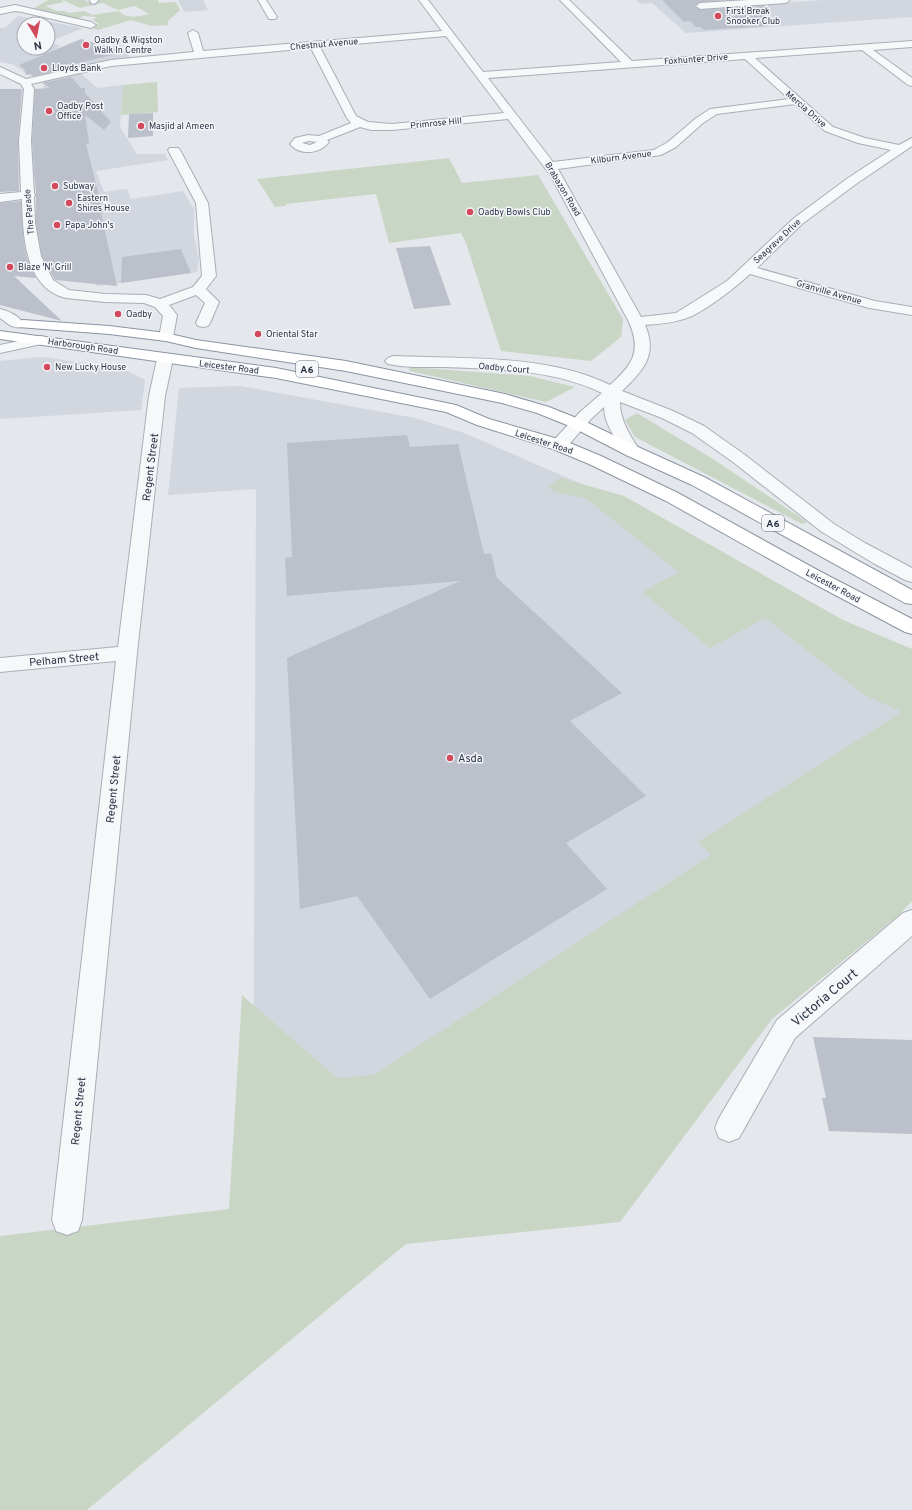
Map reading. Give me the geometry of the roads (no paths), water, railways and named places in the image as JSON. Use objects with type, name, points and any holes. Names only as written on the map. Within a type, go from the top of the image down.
[{"type":"highway","name":"Harborough Road","points":[[0,321],[17,324],[109,330],[165,348]]},
{"type":"highway","name":"A6","points":[[17,324],[28,331],[149,345],[206,356],[280,364],[338,373],[388,386],[450,408]]},
{"type":"highway","name":"Harborough Road","points":[[0,335],[41,340],[165,348]]},
{"type":"highway","name":"Leicester Road","points":[[165,348],[196,344],[346,366],[505,399],[543,410],[578,424],[632,451],[698,481],[912,598]]},
{"type":"highway","name":"Leicester Road","points":[[165,348],[276,373],[450,408],[490,424],[560,445],[672,498],[814,576],[912,627]]},
{"type":"highway","name":"A6","points":[[346,366],[465,399],[530,420],[548,428],[560,445]]},
{"type":"highway","name":"A6","points":[[578,424],[583,440],[692,491],[814,576]]},
{"type":"street","points":[[262,0],[272,17]]},
{"type":"street","name":"Brabazon Road","points":[[423,0],[512,115],[561,182],[636,322],[643,340],[642,355],[633,370],[578,424],[560,445]]},
{"type":"street","points":[[564,0],[629,64]]},
{"type":"street","points":[[700,6],[786,0]]},
{"type":"street","points":[[0,11],[34,3]]},
{"type":"street","points":[[719,5],[727,11]]},
{"type":"street","points":[[15,8],[91,25]]},
{"type":"street","points":[[193,33],[199,54]]},
{"type":"street","name":"Chestnut Avenue","points":[[25,82],[111,63],[449,33]]},
{"type":"street","name":"Foxhunter Drive","points":[[481,75],[912,44]]},
{"type":"street","points":[[314,45],[352,118],[360,124]]},
{"type":"street","points":[[863,47],[912,83]]},
{"type":"street","name":"Mercia Drive","points":[[746,56],[829,129],[862,141],[899,148]]},
{"type":"street","points":[[0,70],[25,82]]},
{"type":"street","name":"The Parade","points":[[25,82],[30,89],[25,141],[29,223],[34,256],[48,283],[66,294],[105,298],[146,299],[160,304]]},
{"type":"street","name":"Kilburn Avenue","points":[[550,166],[657,153],[670,146],[707,115],[714,111],[797,102]]},
{"type":"street","name":"Primrose Hill","points":[[320,139],[360,124],[379,127],[392,127],[512,115]]},
{"type":"street","name":"Seagrave Drive","points":[[636,322],[668,319],[681,316],[732,284],[798,221],[899,148],[912,141]]},
{"type":"street","points":[[165,348],[170,315],[160,304],[198,290],[209,276],[202,203],[174,150]]},
{"type":"street","points":[[0,198],[28,195]]},
{"type":"street","name":"Granville Avenue","points":[[747,269],[874,305],[912,311]]},
{"type":"street","points":[[198,290],[212,302],[204,323]]},
{"type":"street","points":[[0,313],[4,314],[17,324]]},
{"type":"street","points":[[0,349],[41,340]]},
{"type":"street","name":"Regent Street","points":[[67,1220],[127,653],[165,348]]},
{"type":"street","name":"Oadby Court","points":[[393,361],[477,365],[530,370],[584,380],[671,416],[707,436],[745,463],[828,528],[872,555],[912,576]]},
{"type":"street","points":[[612,392],[612,413],[618,429],[632,451]]},
{"type":"street","name":"Pelham Street","points":[[0,664],[127,653]]},
{"type":"street","name":"Victoria Court","points":[[729,1128],[786,1029],[912,921]]},
{"type":"place","name":"First Break Snooker Club","points":[[718,16]]},
{"type":"place","name":"Oadby & Wigston Walk In Centre","points":[[86,45]]},
{"type":"place","name":"Lloyds Bank","points":[[44,68]]},
{"type":"place","name":"Oadby Post Office","points":[[49,111]]},
{"type":"place","name":"Masjid al Ameen","points":[[141,126]]},
{"type":"place","name":"Subway","points":[[55,186]]},
{"type":"place","name":"Eastern Shires House","points":[[69,203]]},
{"type":"place","name":"Oadby Bowls Club","points":[[470,212]]},
{"type":"place","name":"Papa John's","points":[[57,225]]},
{"type":"place","name":"Blaze 'N' Grill","points":[[10,267]]},
{"type":"place","name":"Oadby","points":[[118,314]]},
{"type":"place","name":"Oriental Star","points":[[258,334]]},
{"type":"place","name":"New Lucky House","points":[[47,367]]},
{"type":"place","name":"Asda","points":[[450,758]]}]
